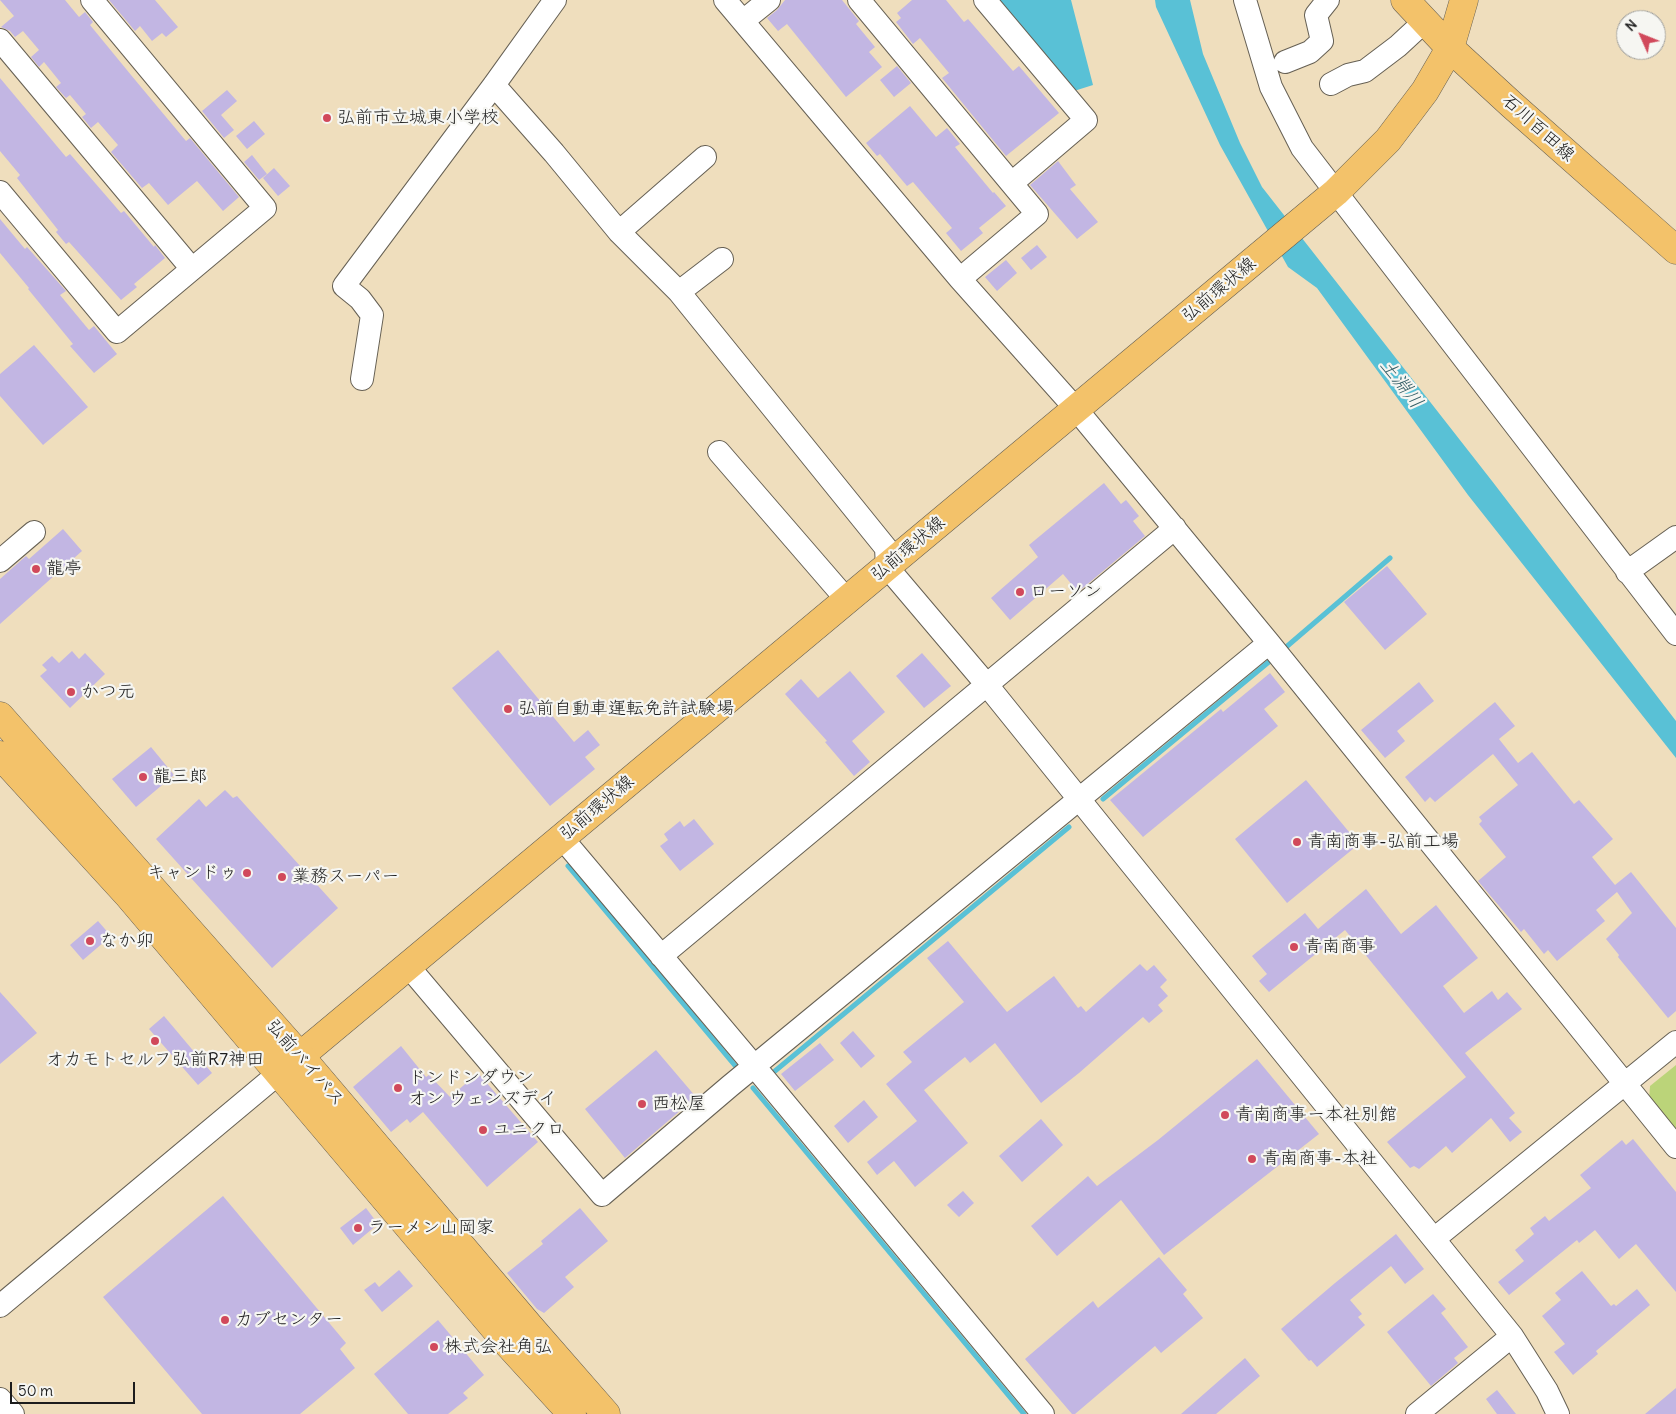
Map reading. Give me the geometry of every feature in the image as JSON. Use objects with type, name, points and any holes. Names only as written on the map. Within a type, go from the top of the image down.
[{"type":"main road","name":"石川百田線","points":[[1405,0],[1450,48],[1676,250]]},
{"type":"main road","name":"弘前環状線","points":[[290,1064],[1329,198],[1388,140],[1425,91],[1450,48],[1464,0]]},
{"type":"main road","name":"弘前バイパス","points":[[0,716],[290,1064],[507,1343],[572,1414]]},
{"type":"main road","name":"弘前バイパス","points":[[0,754],[127,894],[290,1064],[530,1327],[606,1414]]},
{"type":"street","points":[[0,192],[117,332],[265,208],[92,0]]},
{"type":"street","points":[[362,379],[372,315],[360,299],[344,286],[555,0]]},
{"type":"street","points":[[725,0],[960,279],[1076,409],[1175,528],[1676,1147]]},
{"type":"street","points":[[743,21],[769,0]]},
{"type":"street","points":[[859,0],[1037,214],[960,279]]},
{"type":"street","points":[[985,0],[1086,120],[1012,184]]},
{"type":"street","points":[[1245,0],[1271,87],[1329,198],[1676,634]]},
{"type":"street","points":[[1284,62],[1310,52],[1322,41],[1316,15],[1328,0]]},
{"type":"street","points":[[1331,84],[1348,75],[1365,71],[1398,46],[1425,21]]},
{"type":"street","points":[[0,40],[192,269]]},
{"type":"street","points":[[494,85],[554,153],[619,232],[679,292],[886,548],[887,566],[987,684],[1512,1336],[1547,1391],[1558,1414]]},
{"type":"street","points":[[619,232],[705,158]]},
{"type":"street","points":[[679,292],[722,258]]},
{"type":"street","points":[[719,452],[848,600]]},
{"type":"street","points":[[661,956],[1175,528]]},
{"type":"street","points":[[0,561],[34,532]]},
{"type":"street","points":[[1627,572],[1676,537]]},
{"type":"street","points":[[408,966],[602,1195],[730,1086],[1269,643]]},
{"type":"street","points":[[562,838],[1043,1414]]},
{"type":"street","points":[[1434,1239],[1676,1042]]},
{"type":"street","points":[[0,1306],[290,1064]]},
{"type":"street","points":[[1417,1414],[1512,1336]]},
{"type":"street","points":[[0,1399],[13,1414]]},
{"type":"green space","points":[[1676,1065],[1676,1133],[1649,1100],[1650,1086]]},
{"type":"water","points":[[999,0],[1071,0],[1093,85],[1074,91]]},
{"type":"water","name":"土淵川","points":[[1155,0],[1190,0],[1203,54],[1240,143],[1262,187],[1492,481],[1676,721],[1676,758],[1468,495],[1317,288],[1288,267],[1220,145],[1156,7]]},
{"type":"building","points":[[0,0],[65,0],[79,17],[85,12],[93,22],[90,25],[131,75],[186,141],[190,138],[239,197],[223,211],[197,181],[168,205],[149,183],[142,188],[111,152],[118,145],[98,122],[91,128],[82,117],[86,114],[70,95],[66,98],[56,87],[61,83],[44,62],[39,67],[31,57],[39,50],[23,31],[15,37],[10,31],[1,27],[14,16]]},
{"type":"building","points":[[109,0],[155,0],[178,27],[166,37],[162,33],[152,41],[140,26],[135,31]]},
{"type":"building","points":[[785,0],[842,0],[859,21],[856,24],[875,47],[869,52],[882,67],[846,97],[787,24],[778,31],[767,18]]},
{"type":"building","points":[[912,0],[946,0],[964,22],[968,19],[1013,71],[1019,66],[1059,113],[1006,156],[942,78],[949,73],[920,38],[913,44],[896,22],[901,18],[897,13]]},
{"type":"building","points":[[897,66],[911,83],[894,97],[880,80]]},
{"type":"building","points":[[0,78],[66,157],[70,154],[121,213],[124,211],[165,258],[134,284],[137,287],[121,300],[69,242],[66,244],[56,232],[58,230],[17,178],[20,175],[0,151]]},
{"type":"building","points":[[227,90],[237,101],[221,115],[234,130],[224,138],[202,111]]},
{"type":"building","points":[[910,106],[936,137],[947,128],[960,144],[955,147],[1006,206],[979,228],[983,233],[961,251],[946,233],[952,228],[913,182],[907,186],[880,154],[877,156],[866,143]]},
{"type":"building","points":[[254,121],[265,134],[247,149],[236,136]]},
{"type":"building","points":[[252,155],[267,174],[259,180],[244,162]]},
{"type":"building","points":[[1058,161],[1076,185],[1070,189],[1098,222],[1077,239],[1030,185]]},
{"type":"building","points":[[274,168],[290,186],[278,196],[263,178]]},
{"type":"building","points":[[0,219],[25,249],[27,247],[66,291],[60,295],[89,330],[94,326],[117,354],[94,373],[70,346],[73,344],[0,253]]},
{"type":"building","points":[[1037,245],[1047,257],[1031,270],[1021,258]]},
{"type":"building","points":[[1006,260],[1017,273],[997,291],[985,277]]},
{"type":"building","points":[[34,345],[88,407],[43,445],[0,396],[0,374]]},
{"type":"building","points":[[1104,483],[1121,504],[1126,500],[1139,516],[1133,521],[1145,536],[1078,592],[1063,574],[1010,620],[991,598],[1038,557],[1029,545]]},
{"type":"building","name":"龍亭","points":[[63,529],[82,551],[0,624],[0,579],[26,556],[29,559]]},
{"type":"building","points":[[1387,566],[1427,614],[1385,650],[1344,602]]},
{"type":"building","name":"弘前自動車運転免許試験場","points":[[498,650],[574,742],[588,730],[600,745],[585,757],[595,769],[550,806],[452,688]]},
{"type":"building","name":"かつ元","points":[[72,651],[79,659],[85,653],[105,674],[70,708],[40,676],[47,670],[42,665],[52,656],[59,663]]},
{"type":"building","points":[[922,653],[951,686],[924,708],[896,676]]},
{"type":"building","points":[[850,671],[885,712],[852,741],[870,762],[854,776],[825,742],[827,741],[785,694],[801,679],[818,698]]},
{"type":"building","points":[[1270,673],[1285,692],[1264,709],[1278,726],[1143,837],[1110,800],[1221,709],[1223,712]]},
{"type":"building","points":[[1419,682],[1434,701],[1397,731],[1405,741],[1385,758],[1361,730]]},
{"type":"building","points":[[1495,702],[1515,726],[1499,739],[1518,763],[1532,752],[1574,804],[1579,800],[1613,839],[1592,857],[1615,885],[1631,872],[1676,928],[1676,1011],[1668,1018],[1618,957],[1619,955],[1606,939],[1632,913],[1617,892],[1596,910],[1605,921],[1557,961],[1548,950],[1544,954],[1524,929],[1521,932],[1478,881],[1506,857],[1479,824],[1482,821],[1479,817],[1518,785],[1493,754],[1435,802],[1430,797],[1425,802],[1405,777]]},
{"type":"building","name":"龍三郎","points":[[151,747],[174,775],[136,807],[112,779]]},
{"type":"building","name":"青南商事-弘前工場","points":[[1306,780],[1359,844],[1287,903],[1235,839]]},
{"type":"building","name":"キャンドゥ","points":[[225,790],[233,798],[237,796],[338,908],[272,968],[156,839],[199,799],[206,807]]},
{"type":"building","points":[[694,819],[714,844],[680,871],[660,846],[668,840],[664,834],[680,821],[684,827]]},
{"type":"building","points":[[1366,889],[1401,934],[1436,905],[1478,958],[1443,986],[1464,1013],[1492,991],[1498,1000],[1507,992],[1522,1009],[1465,1053],[1515,1113],[1509,1118],[1522,1132],[1510,1142],[1491,1118],[1452,1153],[1446,1146],[1419,1169],[1414,1166],[1410,1168],[1387,1142],[1466,1077],[1345,930],[1269,992],[1259,981],[1267,974],[1252,956],[1305,913],[1318,929]]},
{"type":"building","name":"なか卯","points":[[98,921],[111,936],[83,960],[70,945]]},
{"type":"building","points":[[948,941],[1007,1012],[1054,976],[1078,1008],[1081,1006],[1086,1012],[1140,964],[1147,971],[1154,965],[1167,980],[1160,987],[1168,996],[1158,1005],[1163,1011],[1149,1023],[1143,1017],[1079,1073],[1041,1103],[995,1043],[970,1063],[965,1057],[924,1090],[968,1143],[915,1187],[894,1161],[877,1175],[867,1162],[917,1121],[886,1084],[912,1062],[903,1052],[964,1002],[927,958]]},
{"type":"building","points":[[0,992],[37,1033],[0,1064]]},
{"type":"building","points":[[164,1016],[212,1073],[198,1085],[149,1029]]},
{"type":"building","points":[[853,1031],[875,1056],[861,1068],[840,1043]]},
{"type":"building","points":[[820,1043],[834,1060],[795,1091],[781,1074]]},
{"type":"building","points":[[401,1046],[426,1077],[429,1075],[450,1097],[478,1073],[538,1142],[487,1187],[423,1112],[410,1123],[407,1119],[391,1132],[353,1087]]},
{"type":"building","name":"西松屋","points":[[656,1050],[696,1097],[625,1158],[585,1109]]},
{"type":"building","points":[[1257,1059],[1319,1134],[1164,1255],[1121,1200],[1057,1256],[1031,1226],[1088,1176],[1097,1186],[1158,1140]]},
{"type":"building","points":[[864,1100],[878,1117],[848,1143],[834,1126]]},
{"type":"building","points":[[1041,1119],[1063,1145],[1022,1182],[999,1156]]},
{"type":"building","points":[[1633,1139],[1676,1192],[1676,1292],[1636,1244],[1619,1259],[1595,1230],[1579,1243],[1577,1240],[1509,1295],[1498,1282],[1524,1261],[1515,1250],[1534,1234],[1530,1228],[1545,1216],[1549,1221],[1591,1188],[1580,1175],[1622,1140],[1626,1145]]},
{"type":"building","points":[[963,1191],[974,1203],[959,1217],[947,1205]]},
{"type":"building","name":"カブセンター","points":[[223,1196],[346,1343],[340,1349],[355,1368],[300,1414],[202,1414],[103,1297]]},
{"type":"building","name":"ラーメン山岡家","points":[[366,1208],[378,1224],[353,1245],[340,1228]]},
{"type":"building","points":[[580,1208],[608,1241],[565,1277],[574,1287],[544,1313],[537,1309],[507,1273],[543,1244],[541,1241]]},
{"type":"building","points":[[1396,1234],[1424,1269],[1405,1284],[1391,1266],[1350,1300],[1362,1314],[1358,1317],[1365,1325],[1317,1367],[1311,1360],[1309,1361],[1281,1329]]},
{"type":"building","points":[[1159,1257],[1187,1290],[1183,1294],[1203,1318],[1161,1353],[1155,1346],[1075,1414],[1072,1414],[1025,1359],[1093,1301],[1098,1308]]},
{"type":"building","points":[[399,1270],[413,1286],[382,1312],[364,1290],[375,1282],[379,1287]]},
{"type":"building","points":[[1582,1271],[1611,1306],[1614,1304],[1616,1306],[1637,1289],[1650,1305],[1596,1351],[1598,1354],[1573,1375],[1554,1352],[1565,1344],[1542,1316],[1561,1300],[1555,1293]]},
{"type":"building","points":[[1433,1294],[1446,1309],[1441,1313],[1468,1347],[1454,1358],[1458,1363],[1431,1386],[1387,1332]]},
{"type":"building","name":"株式会社角弘","points":[[438,1320],[484,1375],[463,1393],[468,1398],[448,1414],[408,1414],[374,1374]]},
{"type":"building","points":[[1245,1358],[1260,1376],[1216,1414],[1181,1414]]},
{"type":"building","points":[[1676,1388],[1676,1414],[1645,1414]]},
{"type":"building","points":[[1497,1390],[1516,1414],[1497,1414],[1486,1399]]},
{"type":"waterway","points":[[1285,648],[1390,558]]},
{"type":"waterway","points":[[1103,799],[1270,661]]},
{"type":"waterway","points":[[775,1071],[1069,827]]},
{"type":"waterway","points":[[568,866],[737,1068]]},
{"type":"waterway","points":[[753,1088],[1024,1414]]},
{"type":"place","name":"弘前市立城東小学校","points":[[327,118]]},
{"type":"place","name":"龍亭","points":[[36,569]]},
{"type":"place","name":"ローソン","points":[[1020,592]]},
{"type":"place","name":"かつ元","points":[[71,692]]},
{"type":"place","name":"弘前自動車運転免許試験場","points":[[508,709]]},
{"type":"place","name":"龍三郎","points":[[143,777]]},
{"type":"place","name":"青南商事-弘前工場","points":[[1297,842]]},
{"type":"place","name":"キャンドゥ","points":[[247,873]]},
{"type":"place","name":"業務スーパー","points":[[282,877]]},
{"type":"place","name":"なか卯","points":[[90,941]]},
{"type":"place","name":"青南商事","points":[[1294,947]]},
{"type":"place","name":"オカモトセルフ弘前R7神田","points":[[155,1041]]},
{"type":"place","name":"ドンドンダウン オン ウェンズデイ","points":[[398,1088]]},
{"type":"place","name":"西松屋","points":[[642,1104]]},
{"type":"place","name":"青南商事ー本社別館","points":[[1225,1115]]},
{"type":"place","name":"ユニクロ","points":[[483,1130]]},
{"type":"place","name":"青南商事-本社","points":[[1252,1159]]},
{"type":"place","name":"ラーメン山岡家","points":[[358,1228]]},
{"type":"place","name":"カブセンター","points":[[225,1320]]},
{"type":"place","name":"株式会社角弘","points":[[434,1347]]}]
